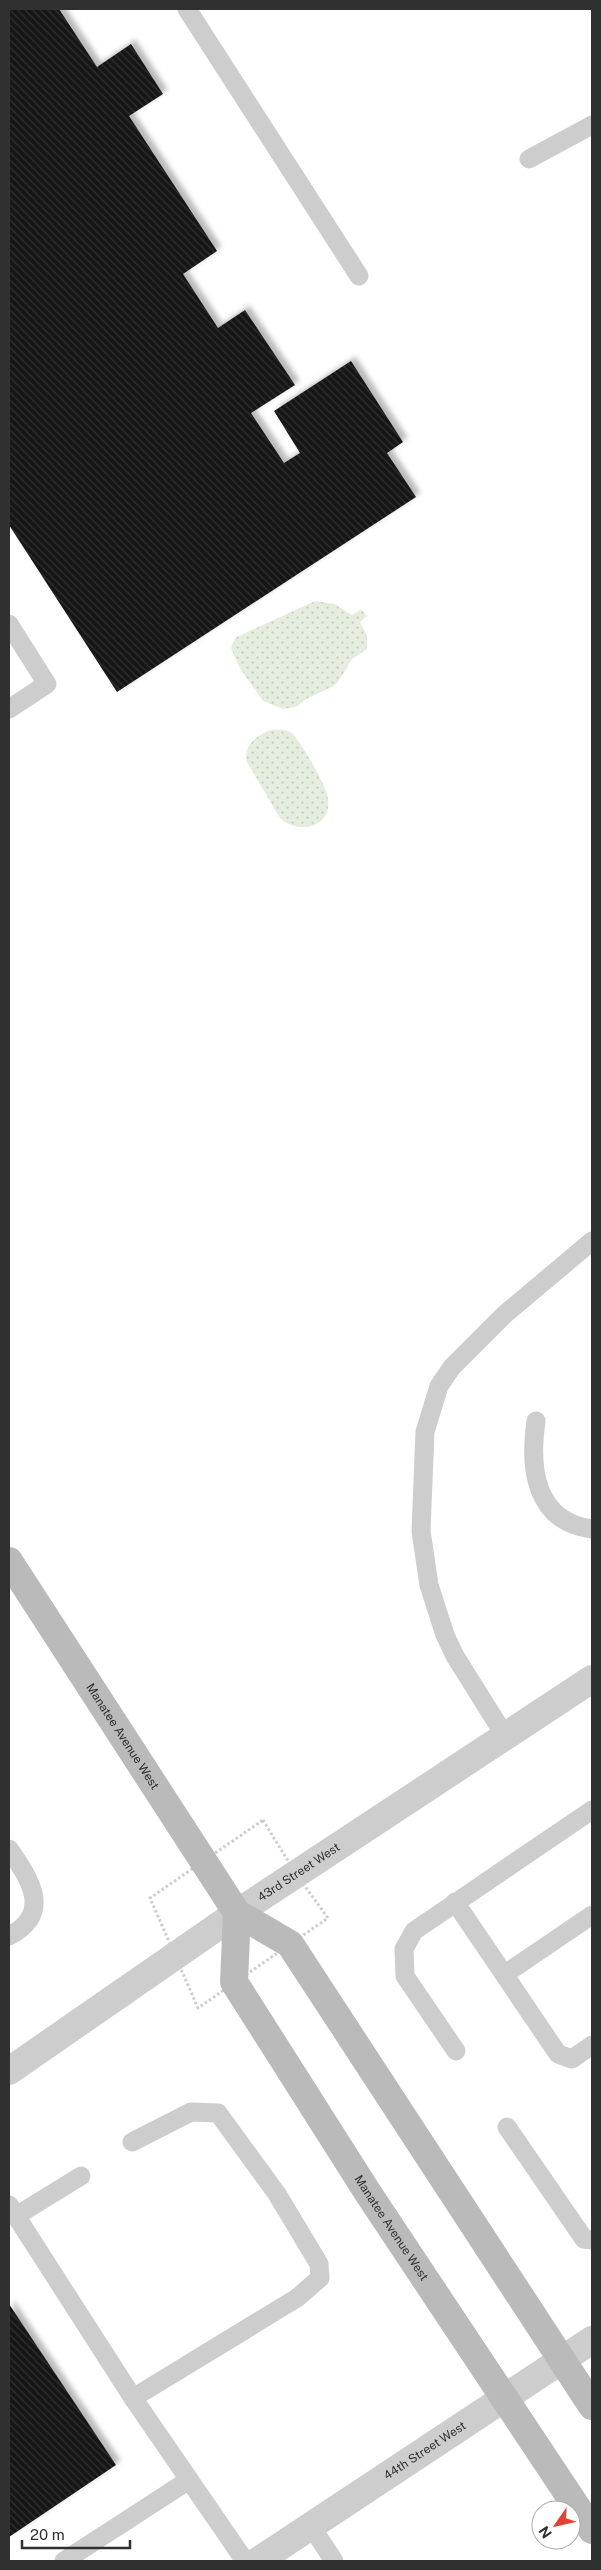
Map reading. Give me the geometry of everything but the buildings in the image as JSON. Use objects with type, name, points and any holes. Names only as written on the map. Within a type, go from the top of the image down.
[{"type":"main road","name":"Manatee Avenue West","points":[[9,1561],[236,1912],[290,1944],[592,2406]]},
{"type":"main road","name":"Manatee Avenue West","points":[[236,1912],[234,1982],[363,2185],[506,2397],[592,2530]]},
{"type":"street","name":"43rd Street West","points":[[9,2071],[236,1912],[592,1679]]},
{"type":"street","name":"44th Street West","points":[[258,2561],[592,2340]]},
{"type":"lane","points":[[187,9],[359,276]]},
{"type":"lane","points":[[529,159],[592,125]]},
{"type":"lane","points":[[9,624],[47,684],[9,709]]},
{"type":"lane","points":[[505,1736],[455,1656],[445,1635],[429,1585],[421,1523],[425,1432],[439,1386],[452,1367],[504,1315],[592,1241]]},
{"type":"lane","points":[[536,1421],[532,1453],[535,1480],[541,1494],[558,1516],[580,1527],[592,1529]]},
{"type":"lane","points":[[456,2051],[405,1976],[404,1949],[414,1931],[592,1810]]},
{"type":"lane","points":[[9,1849],[24,1871],[35,1896],[33,1910],[26,1922],[19,1931],[9,1936]]},
{"type":"lane","points":[[454,1902],[558,2054],[572,2059],[592,2045]]},
{"type":"lane","points":[[505,1974],[592,1915]]},
{"type":"lane","points":[[132,2142],[191,2112],[218,2113],[277,2194],[319,2264],[320,2278],[297,2298],[133,2398]]},
{"type":"lane","points":[[507,2127],[584,2239],[592,2240]]},
{"type":"lane","points":[[81,2176],[12,2210],[133,2398],[245,2561]]},
{"type":"lane","points":[[64,2561],[189,2480]]},
{"type":"lane","points":[[311,2526],[334,2561]]},
{"type":"green space","points":[[315,601],[335,604],[352,615],[361,609],[367,616],[360,622],[367,636],[367,649],[352,659],[338,682],[332,687],[306,699],[296,707],[283,709],[263,701],[239,667],[231,648],[235,638]]},
{"type":"green space","points":[[270,730],[285,730],[294,736],[306,752],[323,784],[328,799],[328,809],[325,817],[312,826],[296,826],[280,818],[247,762],[246,756],[249,746],[256,738]]}]
